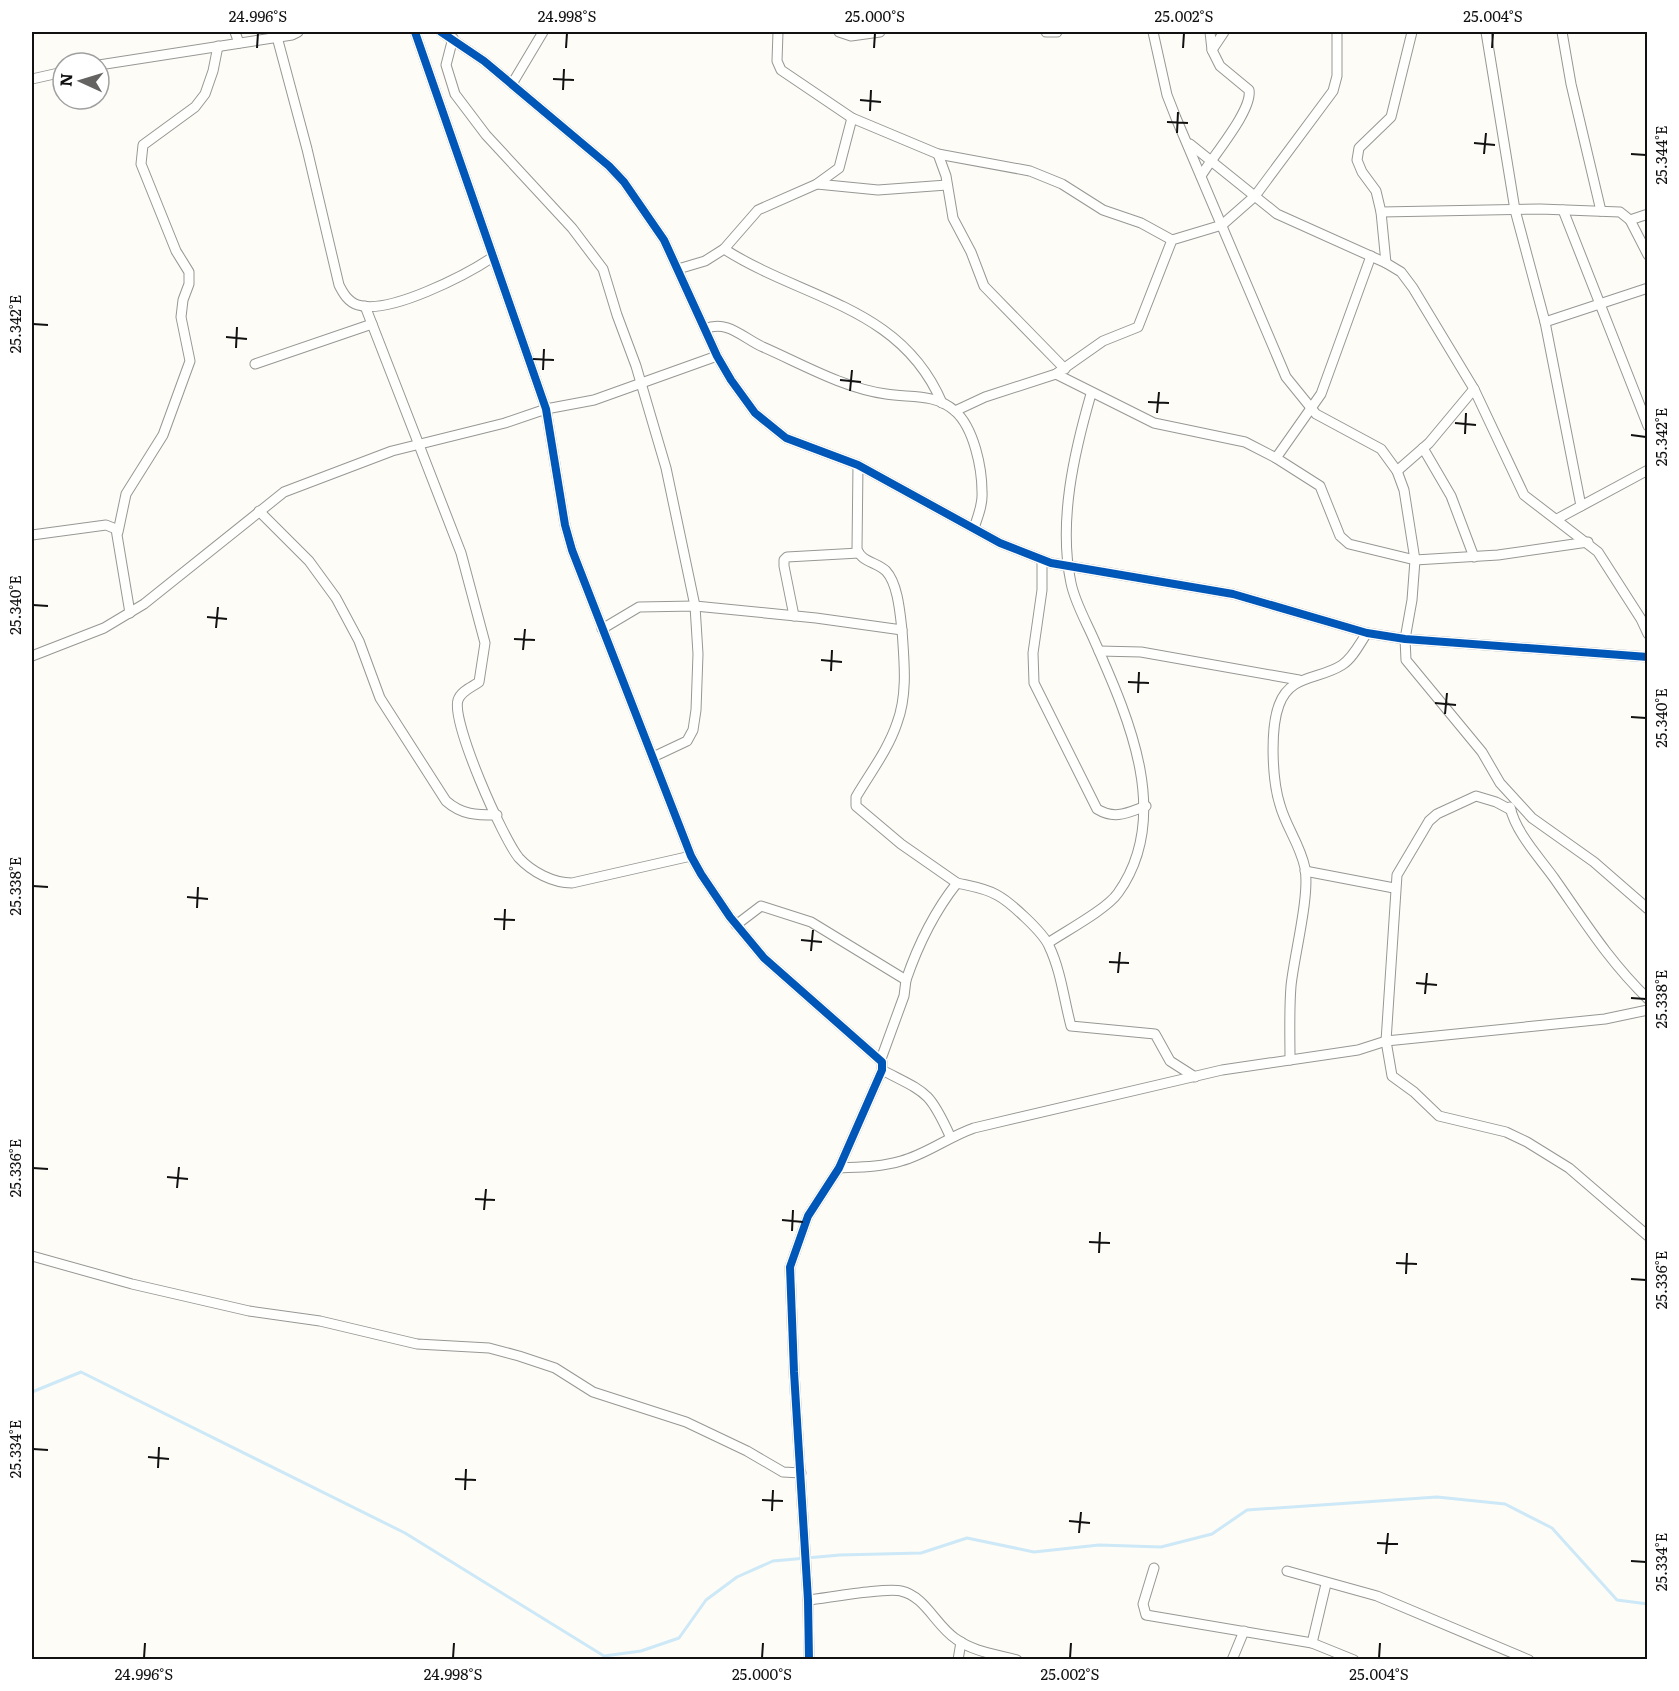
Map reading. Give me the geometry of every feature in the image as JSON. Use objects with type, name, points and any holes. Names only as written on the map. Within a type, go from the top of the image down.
[{"type":"street","points":[[235,32],[239,43]]},
{"type":"street","points":[[111,63],[292,35],[298,32]]},
{"type":"street","points":[[415,32],[546,410],[565,525],[602,629],[691,856],[736,925],[764,958],[803,996],[881,1059]]},
{"type":"street","points":[[441,32],[453,38],[512,84],[609,166],[648,215],[678,269],[717,356],[755,412],[786,438],[858,465],[1000,543],[1042,560],[1068,567],[1233,594],[1367,633],[1405,639],[1647,657]]},
{"type":"street","points":[[512,84],[543,32]]},
{"type":"street","points":[[778,32],[777,61],[782,70],[852,118],[938,154],[1030,171],[1062,184],[1103,210],[1141,223],[1172,240],[1222,225],[1255,196],[1333,91],[1337,76],[1337,32]]},
{"type":"street","points":[[839,32],[851,36],[880,32]]},
{"type":"street","points":[[1046,32],[1057,32]]},
{"type":"street","points":[[1153,32],[1167,95],[1286,377],[1312,410],[1327,422],[1381,449],[1397,471],[1404,490],[1415,560],[1412,600],[1405,639],[1406,660],[1482,752],[1508,794],[1532,818],[1594,862],[1647,909]]},
{"type":"street","points":[[1201,176],[1236,123],[1250,96],[1249,90],[1220,66],[1212,50],[1210,32]]},
{"type":"street","points":[[1212,50],[1224,32]]},
{"type":"street","points":[[1386,263],[1381,212],[1376,191],[1362,172],[1357,160],[1359,148],[1391,117],[1412,32]]},
{"type":"street","points":[[1486,32],[1515,210],[1545,322],[1581,506]]},
{"type":"street","points":[[1562,32],[1571,84],[1601,211]]},
{"type":"street","points":[[277,37],[339,285],[347,298],[365,306],[382,306],[463,277],[493,257]]},
{"type":"street","points":[[453,38],[446,65],[455,94],[486,135],[572,228],[603,269],[641,382],[666,468],[695,606],[698,654],[693,730],[687,741],[653,757]]},
{"type":"street","points":[[130,613],[118,532],[122,505],[126,494],[164,435],[190,361],[181,317],[183,300],[189,284],[189,272],[176,251],[141,164],[142,150],[148,140],[195,107],[205,94],[218,46]]},
{"type":"street","points":[[32,79],[51,75]]},
{"type":"street","points":[[678,269],[705,261],[724,249],[758,210],[818,184],[838,168],[852,118]]},
{"type":"street","points":[[1187,142],[1277,214],[1386,263],[1401,273],[1413,288],[1474,389],[1524,495],[1588,542],[1598,552],[1641,619],[1647,634]]},
{"type":"street","points":[[938,154],[953,218],[971,252],[984,286],[1065,369]]},
{"type":"street","points":[[818,184],[878,190],[947,185]]},
{"type":"street","points":[[1381,212],[1515,210],[1620,212],[1630,220],[1647,255]]},
{"type":"street","points":[[1563,210],[1647,426]]},
{"type":"street","points":[[1630,220],[1647,214]]},
{"type":"street","points":[[955,411],[985,398],[1056,374],[1103,341],[1138,327],[1172,240]]},
{"type":"street","points":[[724,249],[863,317],[891,334],[908,348],[925,369],[942,403]]},
{"type":"street","points":[[1276,458],[1312,410],[1331,373],[1371,256]]},
{"type":"street","points":[[1545,322],[1647,288]]},
{"type":"street","points":[[365,306],[461,553],[485,643],[482,675],[479,682],[458,699],[457,709],[473,766],[520,858],[550,880],[561,884],[691,856]]},
{"type":"street","points":[[255,364],[372,324]]},
{"type":"street","points":[[705,329],[713,325],[728,327],[760,346],[874,392],[924,397],[942,403],[955,411],[963,420],[975,450],[982,492],[974,528]]},
{"type":"street","points":[[32,656],[85,636],[130,613],[193,567],[284,492],[418,443],[594,400],[717,356]]},
{"type":"street","points":[[1056,374],[1091,394],[1154,423],[1245,442],[1276,458],[1320,486],[1342,540],[1415,560],[1474,557],[1588,542]]},
{"type":"street","points":[[1397,471],[1423,448],[1474,389]]},
{"type":"street","points":[[1048,943],[1104,906],[1119,892],[1138,848],[1146,806],[1141,768],[1120,697],[1071,587],[1068,567],[1070,494],[1081,430],[1091,394]]},
{"type":"street","points":[[1423,448],[1452,496],[1474,557]]},
{"type":"street","points":[[858,465],[859,553]]},
{"type":"street","points":[[1557,519],[1647,470]]},
{"type":"street","points":[[259,511],[309,561],[336,598],[359,641],[380,698],[446,801],[456,810],[469,815],[497,815]]},
{"type":"street","points":[[32,535],[106,525],[118,532]]},
{"type":"street","points":[[794,616],[784,566],[784,560],[787,557],[859,553],[888,573],[902,630],[904,669],[898,721],[889,744],[856,797],[856,806],[901,844],[957,883],[998,895],[1048,943],[1059,971],[1071,1026],[1155,1034],[1170,1060],[1195,1077]]},
{"type":"street","points":[[1042,560],[1033,653],[1034,683],[1097,809],[1108,815],[1121,816],[1146,806]]},
{"type":"street","points":[[602,629],[639,607],[695,606],[902,630]]},
{"type":"street","points":[[1290,1060],[1291,987],[1305,871],[1299,844],[1280,807],[1276,791],[1273,746],[1278,706],[1287,690],[1299,681],[1339,667],[1348,661],[1367,633]]},
{"type":"street","points":[[1099,651],[1141,652],[1299,681]]},
{"type":"street","points":[[1508,794],[1511,810],[1524,835],[1617,969],[1647,999]]},
{"type":"street","points":[[1511,810],[1496,802],[1476,796],[1437,813],[1429,820],[1404,863],[1395,888],[1386,1041],[1388,1064],[1392,1076],[1414,1092],[1439,1116],[1472,1122],[1506,1132],[1527,1142],[1569,1168],[1647,1236]]},
{"type":"street","points":[[1305,871],[1395,888]]},
{"type":"street","points":[[809,1659],[808,1600],[790,1267],[808,1216],[840,1168],[882,1070],[881,1059],[904,996],[906,980],[916,951],[941,903],[957,883]]},
{"type":"street","points":[[736,925],[761,906],[797,915],[906,980]]},
{"type":"street","points":[[840,1168],[901,1161],[928,1150],[950,1136],[1018,1116],[1195,1077],[1358,1050],[1386,1041],[1605,1018],[1647,1010]]},
{"type":"street","points":[[882,1070],[925,1092],[936,1105],[950,1136]]},
{"type":"street","points":[[32,1256],[132,1284],[249,1311],[320,1321],[417,1344],[489,1348],[519,1356],[555,1368],[593,1392],[686,1422],[747,1450],[783,1472],[801,1473]]},
{"type":"street","points":[[1154,1568],[1143,1604],[1146,1615],[1312,1643],[1354,1659]]},
{"type":"street","points":[[1287,1571],[1394,1602],[1529,1659]]},
{"type":"street","points":[[1312,1643],[1326,1584]]},
{"type":"street","points":[[808,1600],[898,1590],[914,1595],[934,1620],[970,1648],[1017,1659]]},
{"type":"street","points":[[1232,1659],[1244,1631]]},
{"type":"street","points":[[958,1659],[961,1642]]},
{"type":"waterway","points":[[32,1392],[81,1372],[405,1533],[604,1656],[641,1651],[679,1638],[706,1600],[737,1577],[773,1561],[840,1555],[921,1553],[967,1538],[1034,1552],[1099,1545],[1161,1547],[1212,1534],[1247,1510],[1437,1497],[1505,1504],[1552,1528],[1617,1600],[1648,1604]]},
{"type":"cycle path","points":[[415,32],[546,409],[565,525],[572,550],[691,856],[730,917],[764,958],[882,1062],[882,1070],[839,1168],[808,1216],[790,1267],[808,1600],[809,1660]]},
{"type":"cycle path","points":[[441,32],[484,61],[609,166],[624,182],[664,240],[717,356],[731,380],[755,413],[786,438],[858,465],[1000,543],[1051,563],[1233,594],[1367,633],[1405,639],[1648,657]]}]
